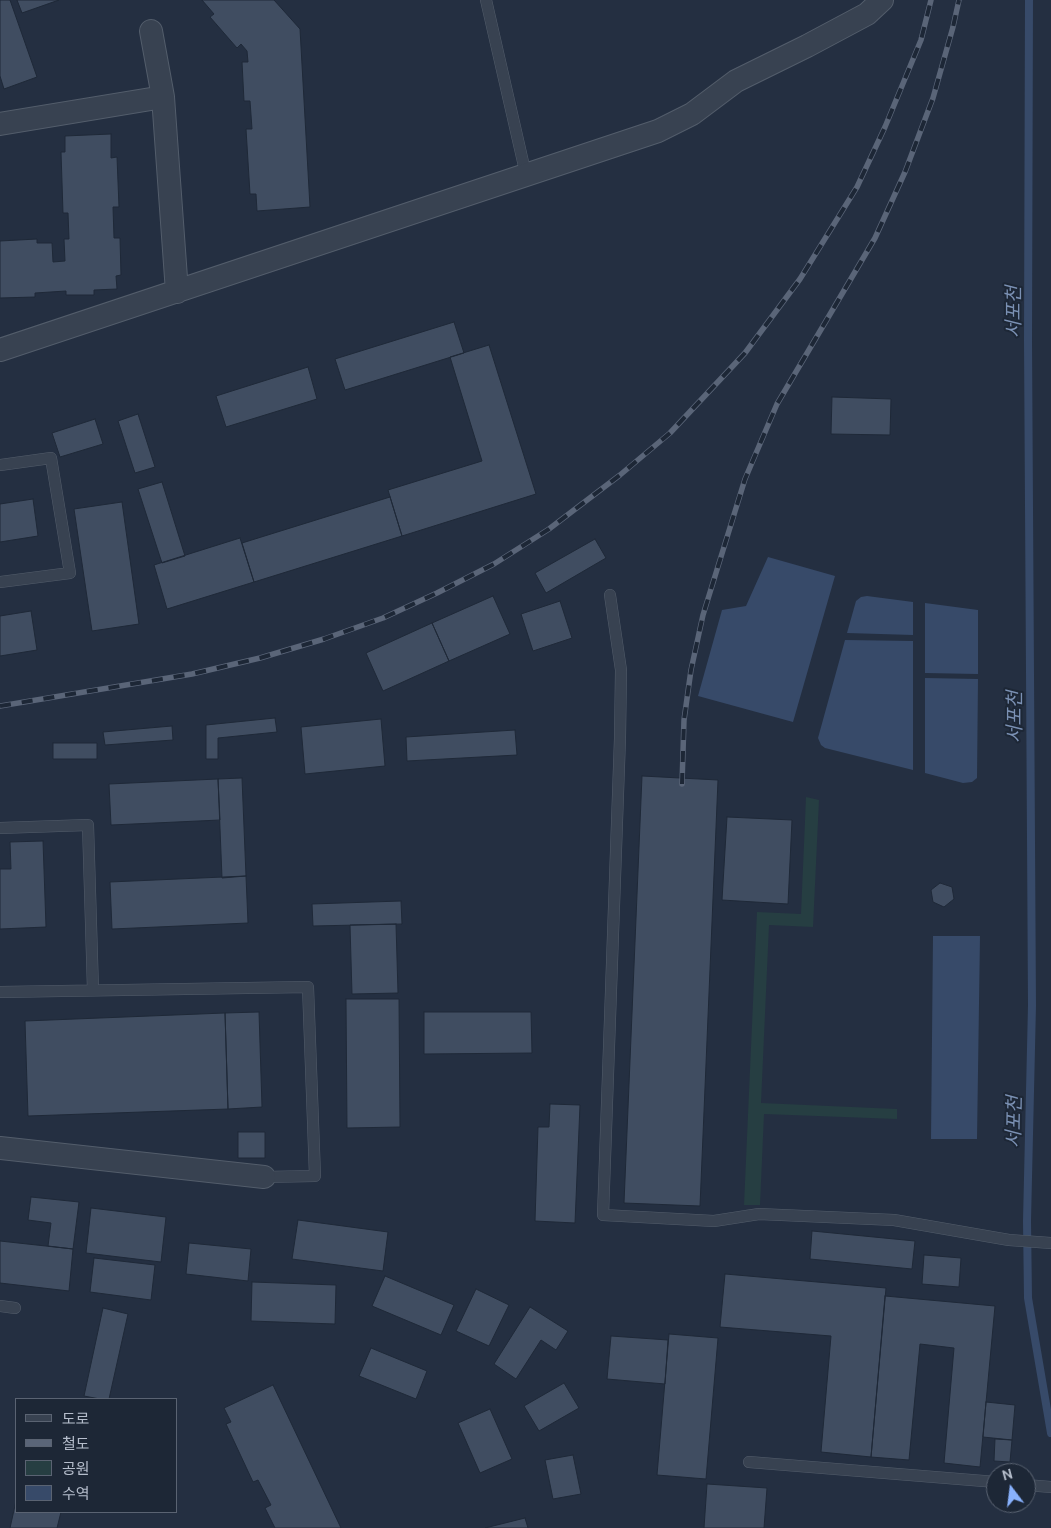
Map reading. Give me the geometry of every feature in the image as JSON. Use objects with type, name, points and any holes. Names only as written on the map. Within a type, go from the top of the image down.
[{"type":"street","points":[[0,350],[658,131],[692,114],[736,81],[867,14],[882,0]]},
{"type":"street","points":[[151,32],[163,98],[177,292]]},
{"type":"street","points":[[0,124],[163,98]]},
{"type":"street","points":[[0,1148],[264,1177]]},
{"type":"lane","points":[[486,0],[526,175]]},
{"type":"lane","points":[[0,465],[51,458],[70,574],[0,582]]},
{"type":"lane","points":[[610,595],[621,670],[603,1214],[714,1221],[759,1214],[894,1220],[1009,1240],[1051,1244]]},
{"type":"lane","points":[[0,828],[88,825],[92,990]]},
{"type":"lane","points":[[0,992],[308,987],[315,1176],[264,1177]]},
{"type":"lane","points":[[0,1306],[15,1308]]},
{"type":"lane","points":[[749,1462],[986,1481]]},
{"type":"lane","points":[[1036,1486],[1051,1487]]},
{"type":"green space","points":[[806,797],[819,800],[813,927],[769,925],[761,1103],[897,1109],[897,1119],[764,1114],[760,1205],[744,1205],[757,912],[801,914]]},
{"type":"water","points":[[768,557],[835,576],[793,722],[698,696],[722,610],[746,606]]},
{"type":"water","points":[[867,596],[913,602],[913,635],[847,633],[856,601],[861,597]]},
{"type":"water","points":[[925,603],[978,610],[978,674],[925,673]]},
{"type":"water","points":[[845,640],[913,641],[913,770],[825,748],[821,745],[818,738]]},
{"type":"water","points":[[925,678],[978,679],[977,778],[972,782],[963,783],[925,773]]},
{"type":"water","points":[[933,936],[980,936],[977,1139],[931,1139]]},
{"type":"building","points":[[0,0],[10,0],[37,77],[4,89],[0,76]]},
{"type":"building","points":[[17,0],[59,0],[22,13]]},
{"type":"building","points":[[202,0],[274,0],[300,29],[310,207],[257,211],[256,194],[250,194],[246,129],[252,129],[250,101],[244,101],[242,62],[248,62],[247,51],[241,44],[237,48],[210,17],[214,14]]},
{"type":"building","points":[[111,134],[111,158],[117,157],[119,207],[113,207],[114,238],[120,238],[121,275],[116,276],[117,289],[94,290],[94,295],[66,295],[66,291],[35,293],[35,297],[0,298],[0,241],[37,239],[37,243],[52,243],[53,262],[65,261],[64,239],[69,239],[68,213],[63,213],[61,152],[65,152],[65,136]]},
{"type":"building","points":[[454,322],[464,353],[345,390],[335,359]]},
{"type":"building","points":[[489,345],[536,494],[402,536],[388,490],[482,461],[450,357]]},
{"type":"building","points":[[308,367],[317,399],[226,427],[216,396]]},
{"type":"building","points":[[832,397],[891,399],[890,435],[831,434]]},
{"type":"building","points":[[138,414],[155,467],[135,473],[118,421]]},
{"type":"building","points":[[95,419],[103,444],[60,457],[52,433]]},
{"type":"building","points":[[162,482],[185,556],[162,563],[138,489]]},
{"type":"building","points":[[390,497],[402,536],[254,582],[242,543]]},
{"type":"building","points":[[33,499],[38,536],[0,542],[0,504]]},
{"type":"building","points":[[122,502],[139,624],[92,631],[74,509]]},
{"type":"building","points":[[240,538],[254,582],[167,609],[154,565]]},
{"type":"building","points":[[595,539],[606,558],[546,593],[535,573]]},
{"type":"building","points":[[493,596],[510,634],[449,661],[432,623]]},
{"type":"building","points":[[560,601],[572,638],[533,651],[521,614]]},
{"type":"building","points":[[31,611],[37,650],[0,656],[0,616]]},
{"type":"building","points":[[432,623],[449,661],[383,691],[366,653]]},
{"type":"building","points":[[275,718],[277,732],[218,738],[218,759],[206,759],[206,725]]},
{"type":"building","points":[[381,719],[385,766],[305,774],[301,727]]},
{"type":"building","points":[[172,726],[173,740],[105,745],[103,732]]},
{"type":"building","points":[[515,730],[517,755],[407,761],[406,737]]},
{"type":"building","points":[[53,743],[97,743],[97,759],[53,759]]},
{"type":"building","points":[[642,776],[718,780],[700,1206],[624,1203]]},
{"type":"building","points":[[242,778],[246,876],[222,878],[218,779]]},
{"type":"building","points":[[218,779],[220,820],[111,825],[109,784]]},
{"type":"building","points":[[727,817],[792,820],[788,904],[722,900]]},
{"type":"building","points":[[43,841],[46,927],[0,929],[0,869],[11,869],[10,842]]},
{"type":"building","points":[[246,876],[248,923],[112,929],[110,882]]},
{"type":"building","points":[[940,883],[952,887],[954,899],[944,907],[933,902],[931,890]]},
{"type":"building","points":[[401,901],[402,924],[313,926],[312,904]]},
{"type":"building","points":[[396,924],[398,993],[352,994],[350,925]]},
{"type":"building","points":[[346,999],[399,999],[400,1127],[347,1128]]},
{"type":"building","points":[[259,1012],[262,1107],[228,1109],[225,1013]]},
{"type":"building","points":[[424,1012],[531,1012],[532,1053],[424,1054]]},
{"type":"building","points":[[225,1013],[228,1109],[28,1116],[25,1021]]},
{"type":"building","points":[[550,1104],[580,1105],[575,1223],[535,1221],[538,1127],[549,1127]]},
{"type":"building","points":[[238,1132],[265,1132],[265,1158],[238,1158]]},
{"type":"building","points":[[31,1197],[79,1202],[73,1249],[48,1246],[51,1223],[28,1220]]},
{"type":"building","points":[[91,1208],[166,1217],[161,1262],[86,1253]]},
{"type":"building","points":[[298,1220],[388,1232],[383,1271],[292,1259]]},
{"type":"building","points":[[812,1231],[915,1241],[912,1269],[810,1259]]},
{"type":"building","points":[[0,1241],[73,1249],[69,1291],[0,1283]]},
{"type":"building","points":[[189,1243],[251,1249],[248,1281],[186,1274]]},
{"type":"building","points":[[924,1255],[961,1258],[959,1287],[922,1284]]},
{"type":"building","points":[[94,1258],[155,1265],[151,1300],[90,1292]]},
{"type":"building","points":[[725,1274],[886,1288],[871,1457],[821,1452],[831,1336],[720,1327]]},
{"type":"building","points":[[385,1276],[454,1305],[441,1335],[372,1306]]},
{"type":"building","points":[[252,1282],[336,1285],[335,1324],[251,1321]]},
{"type":"building","points":[[476,1289],[509,1305],[489,1346],[456,1331]]},
{"type":"building","points":[[885,1296],[995,1306],[980,1467],[944,1463],[954,1348],[920,1344],[909,1460],[871,1457]]},
{"type":"building","points":[[530,1307],[568,1331],[556,1350],[541,1340],[516,1379],[494,1364]]},
{"type":"building","points":[[103,1308],[128,1314],[109,1398],[84,1396]]},
{"type":"building","points":[[669,1334],[718,1338],[706,1479],[657,1475]]},
{"type":"building","points":[[611,1336],[668,1340],[665,1384],[607,1379]]},
{"type":"building","points":[[371,1348],[427,1371],[416,1399],[359,1376]]},
{"type":"building","points":[[564,1383],[579,1408],[539,1431],[524,1406]]},
{"type":"building","points":[[273,1385],[341,1528],[275,1528],[265,1508],[271,1505],[258,1480],[253,1482],[226,1424],[231,1422],[224,1408]]},
{"type":"building","points":[[986,1402],[1015,1405],[1012,1440],[983,1437]]},
{"type":"building","points":[[490,1409],[512,1459],[480,1473],[458,1423]]},
{"type":"building","points":[[995,1439],[1012,1440],[1010,1462],[994,1461]]},
{"type":"building","points":[[573,1455],[581,1494],[553,1499],[545,1460]]},
{"type":"building","points":[[707,1484],[767,1488],[764,1528],[704,1528]]},
{"type":"building","points":[[15,1506],[15,1513],[61,1513],[57,1528],[10,1528]]},
{"type":"building","points":[[525,1518],[528,1528],[485,1528]]},
{"type":"waterway","name":"서포천","points":[[1029,0],[1028,340],[1032,1005],[1027,1221],[1028,1298],[1051,1433]]},
{"type":"railway","points":[[0,706],[192,674],[260,658],[324,639],[383,618],[437,593],[494,564],[549,529],[620,475],[670,433],[745,353],[800,279],[857,187],[885,127],[921,40],[931,0]]},
{"type":"railway","points":[[682,784],[684,720],[691,670],[703,615],[745,479],[777,404],[875,238],[905,172],[933,98],[959,0]]}]
